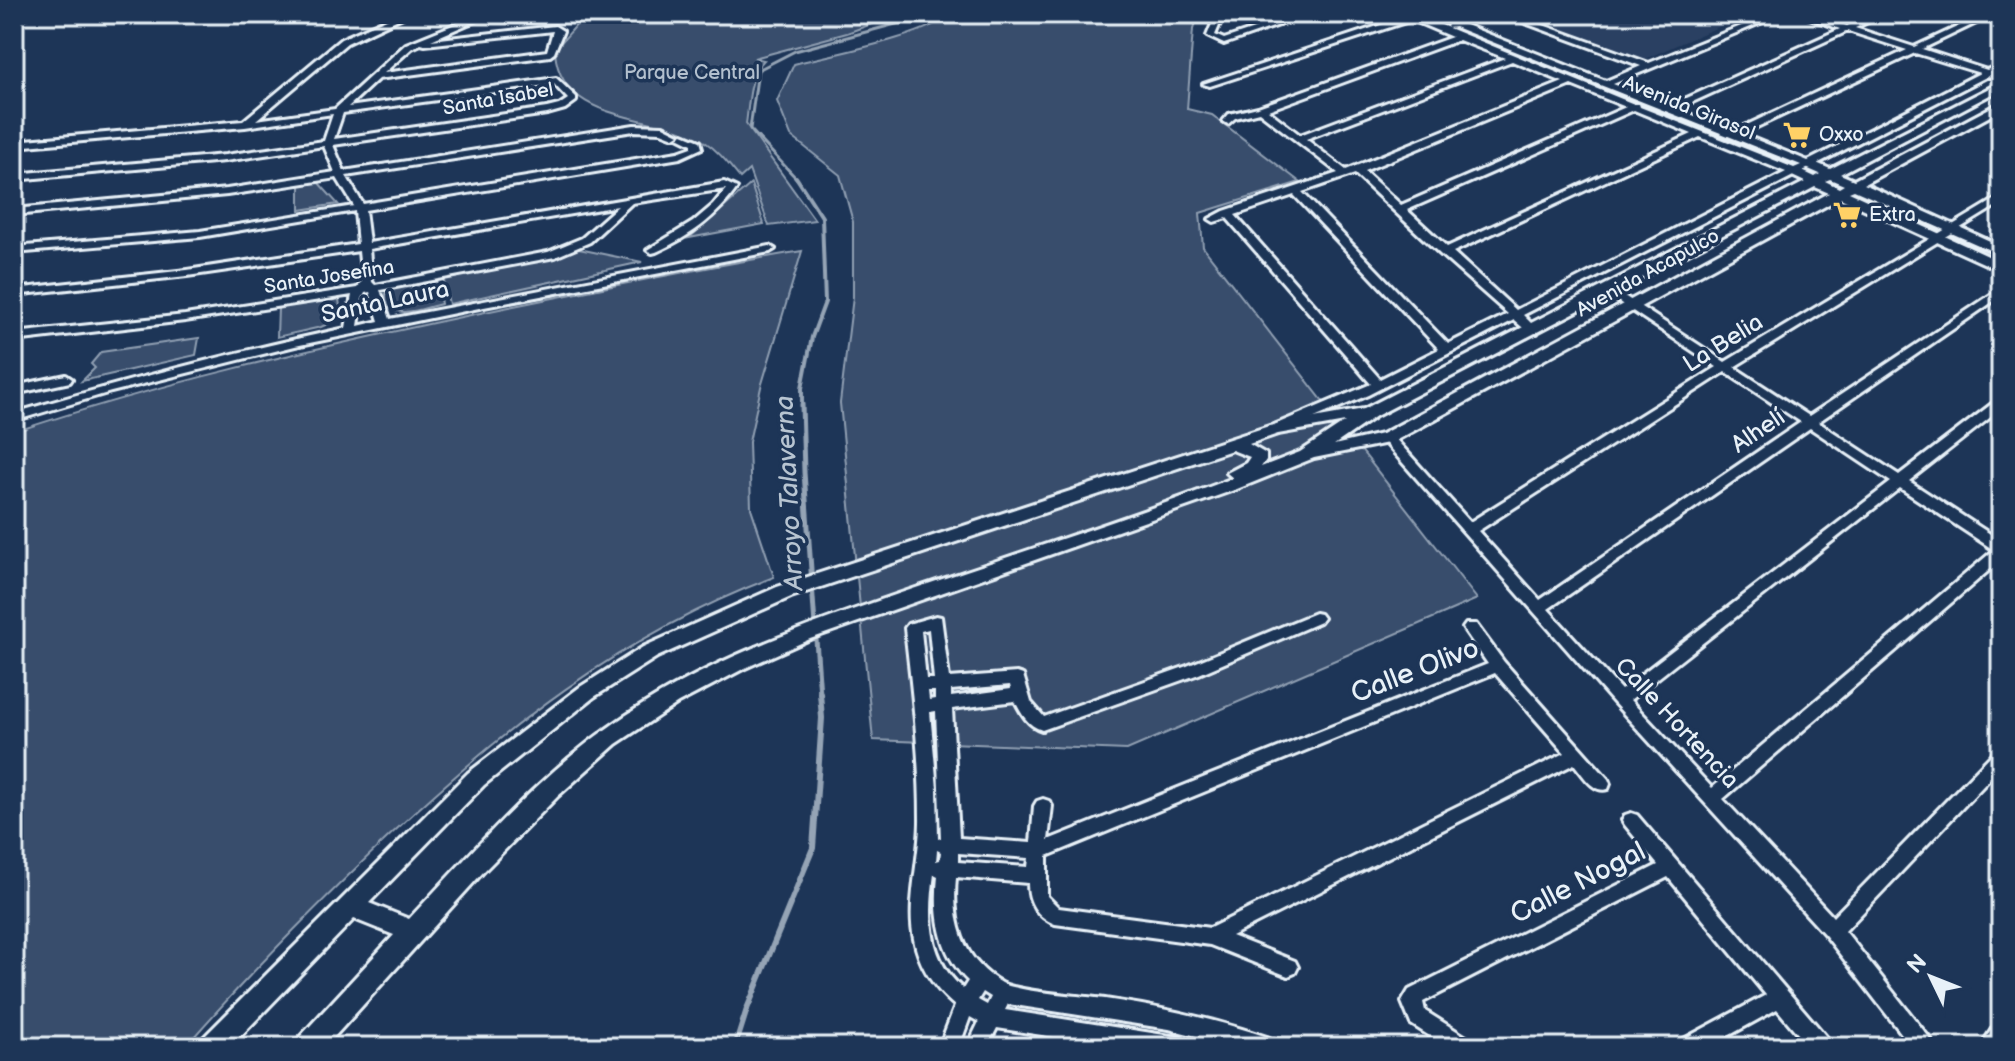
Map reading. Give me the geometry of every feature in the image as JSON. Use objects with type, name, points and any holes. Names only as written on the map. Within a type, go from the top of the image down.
[{"type":"street","points":[[14,17],[34,14]]},
{"type":"street","points":[[244,124],[344,41],[405,14]]},
{"type":"street","points":[[386,324],[367,287],[360,207],[341,176],[328,144],[339,110],[409,46],[487,14]]},
{"type":"street","points":[[1220,14],[1211,36],[1214,40],[1229,41],[1307,14]]},
{"type":"street","points":[[1207,84],[1406,16],[1430,14]]},
{"type":"street","name":"Avenida Girasol","points":[[1430,14],[1470,33],[1831,172],[2001,251]]},
{"type":"street","points":[[1438,30],[1483,14]]},
{"type":"street","points":[[1505,14],[1648,66]]},
{"type":"street","points":[[1605,84],[1778,14]]},
{"type":"street","points":[[1802,14],[2001,77]]},
{"type":"street","points":[[1669,109],[1880,14]]},
{"type":"street","points":[[1733,135],[1991,14]]},
{"type":"street","name":"Avenida Girasol","points":[[1406,16],[1792,171],[2001,267]]},
{"type":"street","points":[[409,46],[555,28],[559,31],[550,53],[556,81]]},
{"type":"street","points":[[1228,121],[1232,116],[1261,109],[1470,33]]},
{"type":"street","points":[[375,77],[550,53]]},
{"type":"street","points":[[1300,138],[1510,59]]},
{"type":"street","name":"Avenida Acapulco","points":[[1275,430],[1446,349],[2001,66]]},
{"type":"street","name":"Santa Isabel","points":[[14,144],[244,124],[556,81],[573,99],[555,110],[328,144]]},
{"type":"street","points":[[1214,219],[1357,170],[1570,82]]},
{"type":"street","name":"Avenida Acapulco","points":[[1370,413],[1533,331],[2001,85]]},
{"type":"street","points":[[1399,210],[1647,101]]},
{"type":"street","name":"Avenida Acapulco","points":[[1306,456],[1387,438],[1837,191],[2001,105]]},
{"type":"street","points":[[1261,109],[1345,174]]},
{"type":"street","points":[[14,212],[227,192],[624,129],[655,128],[697,143],[697,148],[680,155],[200,234],[14,250]]},
{"type":"street","points":[[1444,252],[1700,134]]},
{"type":"street","points":[[14,177],[225,158],[328,144]]},
{"type":"street","points":[[1832,152],[1854,161]]},
{"type":"street","points":[[1357,170],[1533,331]]},
{"type":"street","points":[[14,292],[200,272],[363,248],[724,185],[732,188],[724,199],[681,236],[652,250]]},
{"type":"street","points":[[1295,190],[1446,349]]},
{"type":"street","name":"La Belia","points":[[1470,529],[1725,367],[2001,199]]},
{"type":"street","name":"Santa Josefina","points":[[14,337],[185,318],[562,252],[597,231],[630,201]]},
{"type":"street","points":[[1228,213],[1377,383]]},
{"type":"street","name":"Santa Laura","points":[[14,417],[128,385],[352,330],[770,249]]},
{"type":"street","points":[[352,330],[367,287]]},
{"type":"street","points":[[1608,290],[1901,480],[2001,550],[1713,797]]},
{"type":"street","name":"Alhelí","points":[[1540,607],[2001,291]]},
{"type":"street","points":[[14,390],[66,379]]},
{"type":"street","points":[[1620,699],[2001,403]]},
{"type":"street","points":[[212,1047],[476,779],[587,692],[650,652],[784,592],[1275,430],[1370,413]]},
{"type":"street","points":[[308,1047],[538,800],[630,723],[686,689],[746,658],[803,634],[1306,456],[1370,413]]},
{"type":"street","name":"Calle Hortencia","points":[[1387,438],[1620,699],[1833,930],[1924,1047]]},
{"type":"street","points":[[1186,501],[1209,482],[1252,467],[1258,460],[1258,454],[1252,449],[1233,444]]},
{"type":"street","points":[[919,686],[1017,679],[1026,709],[1042,724],[1193,670],[1315,618]]},
{"type":"street","points":[[1177,1047],[989,1017],[965,1004],[941,979],[925,946],[919,918],[929,845],[922,707],[913,628],[936,621],[946,703],[950,846],[944,909],[949,933],[964,964],[979,981],[1003,994],[1173,1019],[1210,1027],[1267,1047]]},
{"type":"street","points":[[1471,628],[1498,666]]},
{"type":"street","name":"Calle Olivo","points":[[929,845],[1041,851],[1498,666],[1602,784]]},
{"type":"street","points":[[922,707],[1019,694]]},
{"type":"street","points":[[1211,937],[1577,755]]},
{"type":"street","points":[[1833,930],[2001,756]]},
{"type":"street","points":[[1043,806],[1038,897],[1046,910],[1055,916],[1211,937],[1288,967]]},
{"type":"street","points":[[1631,820],[1671,867]]},
{"type":"street","points":[[925,867],[1037,876]]},
{"type":"street","name":"Calle Nogal","points":[[1458,1045],[1418,1017],[1412,1002],[1416,996],[1671,867],[1822,1047]]},
{"type":"street","points":[[349,906],[413,932]]},
{"type":"street","points":[[949,1047],[965,1004],[979,981]]},
{"type":"street","points":[[977,1047],[989,1017],[1003,994]]},
{"type":"street","points":[[1689,1047],[1778,998]]},
{"type":"street","points":[[1990,1047],[2001,1033]]},
{"type":"shaded area","points":[[1512,14],[1748,14],[1640,61]]},
{"type":"green space","name":"Parque Central","points":[[581,14],[896,15],[847,33],[754,58],[764,60],[755,73],[746,124],[815,220],[769,226],[749,170],[740,178],[705,142],[663,126],[615,114],[574,93],[561,76],[555,52]]},
{"type":"green space","points":[[948,14],[1201,14],[1193,29],[1187,109],[1212,115],[1300,182],[1200,213],[1203,247],[1477,599],[1127,750],[873,740],[840,403],[853,297],[853,222],[840,175],[791,136],[777,101],[794,64],[900,37],[938,22]]},
{"type":"green space","points":[[318,182],[338,204],[300,210],[300,183]]},
{"type":"green space","points":[[751,184],[764,224],[689,238]]},
{"type":"green space","points":[[574,248],[642,262],[449,304],[443,276],[561,256]]},
{"type":"green space","points":[[802,251],[761,387],[749,442],[751,508],[774,577],[718,600],[665,627],[614,657],[518,724],[428,800],[358,866],[257,968],[185,1047],[14,1047],[14,432],[180,383],[348,342],[589,291]]},
{"type":"green space","points":[[437,279],[441,304],[405,312],[386,305],[386,290]]},
{"type":"green space","points":[[339,298],[341,318],[321,327],[277,337],[278,308]]},
{"type":"green space","points":[[199,338],[196,355],[82,381],[95,368],[91,364],[101,352]]},
{"type":"waterway","name":"Arroyo Talaverna","points":[[797,179],[750,129],[758,70],[795,51],[907,21],[912,14]]},
{"type":"waterway","name":"Arroyo Talaverna","points":[[796,177],[822,217],[825,302],[812,337],[802,404]]},
{"type":"waterway","name":"Arroyo Talaverna","points":[[802,404],[820,695]]},
{"type":"waterway","name":"Arroyo Talaverna","points":[[735,1047],[747,1009],[813,848],[822,718],[820,693]]},
{"type":"place","name":"Oxxo","points":[[1797,135]]},
{"type":"place","name":"Extra","points":[[1847,215]]}]
